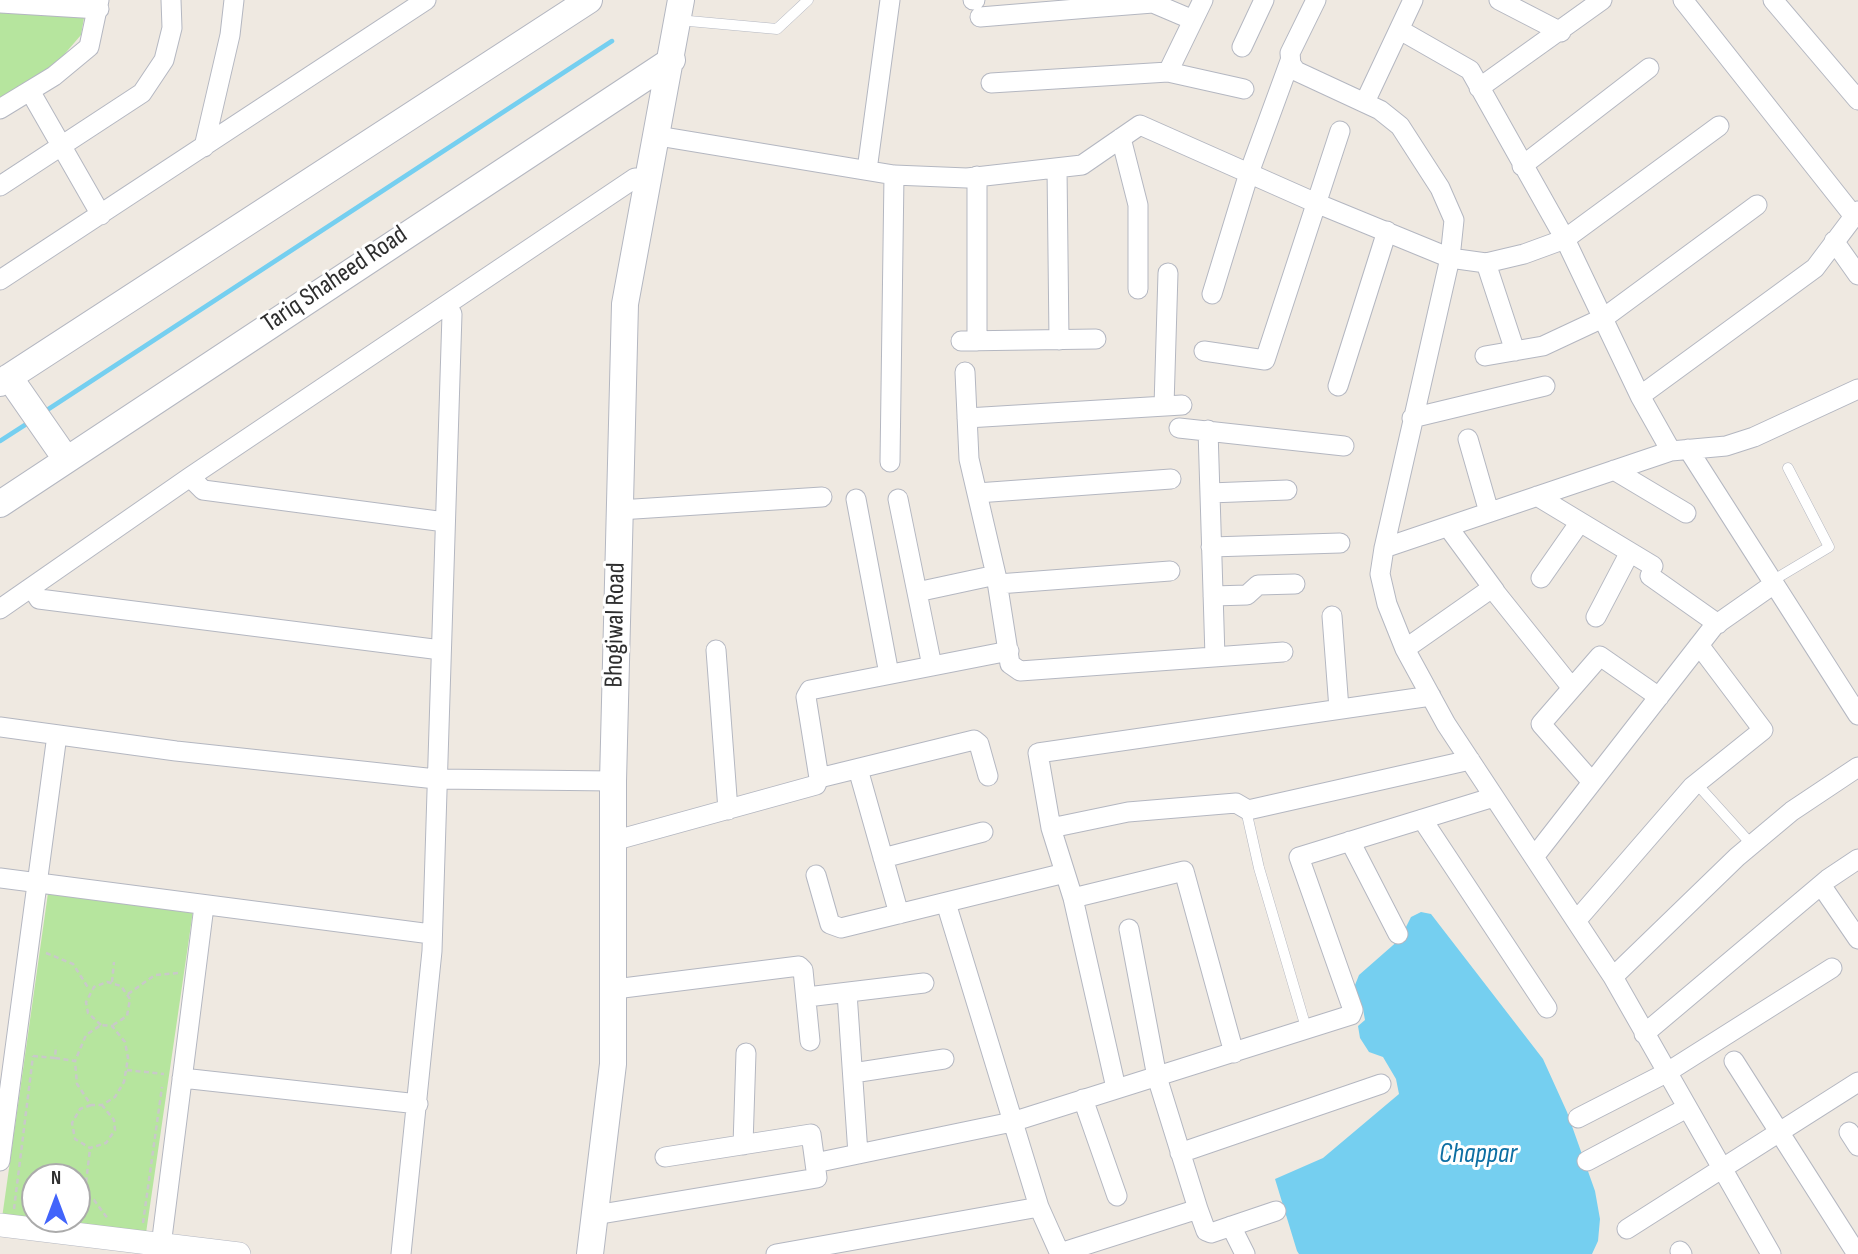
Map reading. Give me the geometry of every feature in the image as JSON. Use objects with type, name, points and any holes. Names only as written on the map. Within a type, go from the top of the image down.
[{"type":"main road","points":[[59,449],[28,403],[5,380],[589,0]]},
{"type":"main road","name":"Bhogiwal Road","points":[[590,1254],[613,1064],[613,781],[625,304],[680,10]]},
{"type":"main road","name":"Tariq Shaheed Road","points":[[0,504],[59,449],[672,60]]},
{"type":"street","points":[[0,186],[142,93],[164,60],[172,28],[171,0]]},
{"type":"street","points":[[204,147],[230,34],[234,0]]},
{"type":"street","points":[[0,280],[426,0]]},
{"type":"street","points":[[867,170],[890,0]]},
{"type":"street","points":[[1168,72],[1203,0]]},
{"type":"street","points":[[1242,47],[1264,0]]},
{"type":"street","points":[[1212,294],[1249,173],[1290,61],[1290,53],[1316,0]]},
{"type":"street","points":[[1365,102],[1413,0]]},
{"type":"street","points":[[1499,0],[1561,32]]},
{"type":"street","points":[[1479,88],[1561,32],[1602,0]]},
{"type":"street","points":[[1640,396],[1815,268],[1856,213],[1683,0]]},
{"type":"street","points":[[1773,0],[1858,100]]},
{"type":"street","points":[[976,6],[1153,3],[1194,20]]},
{"type":"street","points":[[0,4],[99,5],[89,47],[54,76],[0,109]]},
{"type":"street","points":[[1400,30],[1470,70],[1565,239],[1605,317],[1640,396],[1773,582],[1858,715]]},
{"type":"street","points":[[1290,61],[1296,71],[1365,102],[1400,126],[1440,188],[1454,220],[1450,258],[1412,418],[1380,574],[1387,604],[1405,649],[1470,760],[1613,977],[1685,1109],[1771,1254]]},
{"type":"street","points":[[1522,166],[1649,68]]},
{"type":"street","points":[[991,83],[1168,72],[1244,89]]},
{"type":"street","points":[[30,91],[101,215]]},
{"type":"street","points":[[658,136],[894,174],[977,176],[1082,165],[1140,125],[1316,203],[1450,258],[1486,263],[1565,239],[1719,126]]},
{"type":"street","points":[[1203,351],[1265,360],[1340,131]]},
{"type":"street","points":[[1121,138],[1138,205],[1138,289]]},
{"type":"street","points":[[1057,168],[1059,340]]},
{"type":"street","points":[[890,462],[894,174]]},
{"type":"street","points":[[977,176],[969,341],[1096,339]]},
{"type":"street","points":[[0,609],[190,477],[635,178],[649,179]]},
{"type":"street","points":[[1485,356],[1543,346],[1605,317],[1757,205]]},
{"type":"street","points":[[1338,386],[1387,231]]},
{"type":"street","points":[[1835,241],[1858,275]]},
{"type":"street","points":[[1486,263],[1515,351]]},
{"type":"street","points":[[967,418],[1173,405],[1168,273]]},
{"type":"street","points":[[401,1254],[418,1104],[431,934],[452,314],[447,306]]},
{"type":"street","points":[[965,372],[969,459],[997,580],[1010,664],[1020,671],[1283,652]]},
{"type":"street","points":[[1412,418],[1545,386]]},
{"type":"street","points":[[1384,548],[1679,450],[1726,446],[1754,437],[1858,388]]},
{"type":"street","points":[[1179,428],[1344,446]]},
{"type":"street","points":[[1208,430],[1215,657]]},
{"type":"street","points":[[1468,439],[1489,512]]},
{"type":"street","points":[[1614,470],[1686,513]]},
{"type":"street","points":[[190,477],[203,490],[445,522]]},
{"type":"street","points":[[977,493],[1171,479]]},
{"type":"street","points":[[1210,493],[1287,491]]},
{"type":"street","points":[[1537,496],[1630,552],[1718,624]]},
{"type":"street","points":[[619,510],[822,497]]},
{"type":"street","points":[[856,499],[889,674]]},
{"type":"street","points":[[898,499],[932,666]]},
{"type":"street","points":[[1541,579],[1580,522]]},
{"type":"street","points":[[1448,527],[1494,591],[1572,688]]},
{"type":"street","points":[[1211,547],[1340,543]]},
{"type":"street","points":[[1595,617],[1630,552]]},
{"type":"street","points":[[917,592],[997,580],[1170,571]]},
{"type":"street","points":[[1534,857],[1699,645],[1718,624],[1773,582]]},
{"type":"street","points":[[1213,596],[1247,596],[1258,585],[1295,584]]},
{"type":"street","points":[[32,588],[39,599],[441,650]]},
{"type":"street","points":[[1405,649],[1492,588],[1494,591]]},
{"type":"street","points":[[1332,616],[1339,709]]},
{"type":"street","points":[[1576,921],[1696,783],[1763,730],[1699,645]]},
{"type":"street","points":[[716,650],[728,810]]},
{"type":"street","points":[[613,841],[816,785],[819,778],[807,693],[1009,651]]},
{"type":"street","points":[[1592,782],[1541,724],[1600,656],[1658,697]]},
{"type":"street","points":[[1116,1088],[1073,898],[1051,828],[1037,758],[1041,750],[1431,696]]},
{"type":"street","points":[[0,727],[436,779],[613,781]]},
{"type":"street","points":[[0,1161],[57,735]]},
{"type":"street","points":[[819,778],[974,740],[979,744],[988,776]]},
{"type":"street","points":[[1051,828],[1128,812],[1236,803],[1246,810],[1470,760]]},
{"type":"street","points":[[1613,977],[1752,845],[1792,811],[1858,767]]},
{"type":"street","points":[[858,769],[899,914]]},
{"type":"street","points":[[815,1163],[1012,1122],[1351,1015],[1353,1010],[1299,857],[1494,797]]},
{"type":"street","points":[[1422,819],[1547,1008]]},
{"type":"street","points":[[883,858],[983,831]]},
{"type":"street","points":[[1350,841],[1398,934]]},
{"type":"street","points":[[1644,1034],[1821,885],[1858,859]]},
{"type":"street","points":[[1073,898],[1184,872],[1234,1053]]},
{"type":"street","points":[[816,875],[830,924],[835,928],[1065,873]]},
{"type":"street","points":[[0,878],[431,934]]},
{"type":"street","points":[[1821,885],[1858,939]]},
{"type":"street","points":[[946,903],[1039,1207],[1060,1254],[1198,1209]]},
{"type":"street","points":[[160,1249],[173,1076],[204,906]]},
{"type":"street","points":[[1129,929],[1157,1077],[1198,1209],[1208,1232],[1276,1211]]},
{"type":"street","points":[[615,989],[789,965],[803,970],[810,1041]]},
{"type":"street","points":[[1578,1118],[1666,1073],[1832,968]]},
{"type":"street","points":[[807,997],[924,984]]},
{"type":"street","points":[[847,993],[858,1154]]},
{"type":"street","points":[[743,1145],[746,1053]]},
{"type":"street","points":[[853,1073],[944,1059]]},
{"type":"street","points":[[1734,1061],[1857,1254]]},
{"type":"street","points":[[173,1076],[418,1104]]},
{"type":"street","points":[[1627,1230],[1858,1082]]},
{"type":"street","points":[[1181,1153],[1381,1084]]},
{"type":"street","points":[[1083,1099],[1117,1196]]},
{"type":"street","points":[[1587,1161],[1685,1109]]},
{"type":"street","points":[[595,1214],[817,1178],[811,1134],[665,1157]]},
{"type":"street","points":[[776,1254],[1039,1207]]},
{"type":"street","points":[[0,1225],[160,1249],[239,1254]]},
{"type":"street","points":[[1231,1226],[1245,1254]]},
{"type":"lane","points":[[680,10],[777,29],[808,0]]},
{"type":"lane","points":[[1773,582],[1829,547],[1788,468]]},
{"type":"lane","points":[[1696,783],[1752,845]]},
{"type":"lane","points":[[1246,810],[1259,868],[1307,1031]]},
{"type":"path","points":[[48,940],[46,953],[73,964],[90,991]]},
{"type":"path","points":[[112,982],[114,962]]},
{"type":"path","points":[[128,994],[162,972],[178,973],[176,986]]},
{"type":"path","points":[[112,982],[128,994],[131,1005],[127,1016],[112,1026],[100,1025],[88,1013],[86,1002],[90,991],[102,983],[112,982]]},
{"type":"path","points":[[91,1105],[77,1084],[75,1060],[86,1035],[100,1025]]},
{"type":"path","points":[[102,1105],[111,1114],[115,1130],[106,1143],[90,1148],[75,1139],[72,1123],[80,1109],[102,1105],[119,1091],[127,1070],[127,1049],[112,1026]]},
{"type":"path","points":[[55,1058],[56,1046]]},
{"type":"path","points":[[21,1211],[14,1210],[33,1056],[75,1060]]},
{"type":"path","points":[[127,1070],[173,1076]]},
{"type":"path","points":[[132,1224],[143,1225],[162,1088]]},
{"type":"path","points":[[88,1163],[90,1148]]},
{"type":"path","points":[[91,1200],[98,1203],[110,1222]]},
{"type":"green space","points":[[0,7],[85,12],[81,35],[49,72],[0,103]]},
{"type":"green space","points":[[48,893],[193,911],[146,1233],[91,1227],[91,1163],[21,1163],[21,1220],[2,1218]]},
{"type":"water","name":"Chappar","points":[[1421,912],[1431,914],[1543,1059],[1567,1112],[1595,1191],[1600,1219],[1598,1241],[1592,1254],[1299,1254],[1297,1251],[1275,1179],[1323,1158],[1399,1094],[1396,1079],[1383,1057],[1369,1052],[1360,1038],[1358,1026],[1365,1020],[1363,1009],[1353,1006],[1353,990],[1359,975],[1400,939],[1411,917]]},
{"type":"waterway","points":[[44,412],[612,41]]},
{"type":"waterway","points":[[0,441],[28,423]]}]
